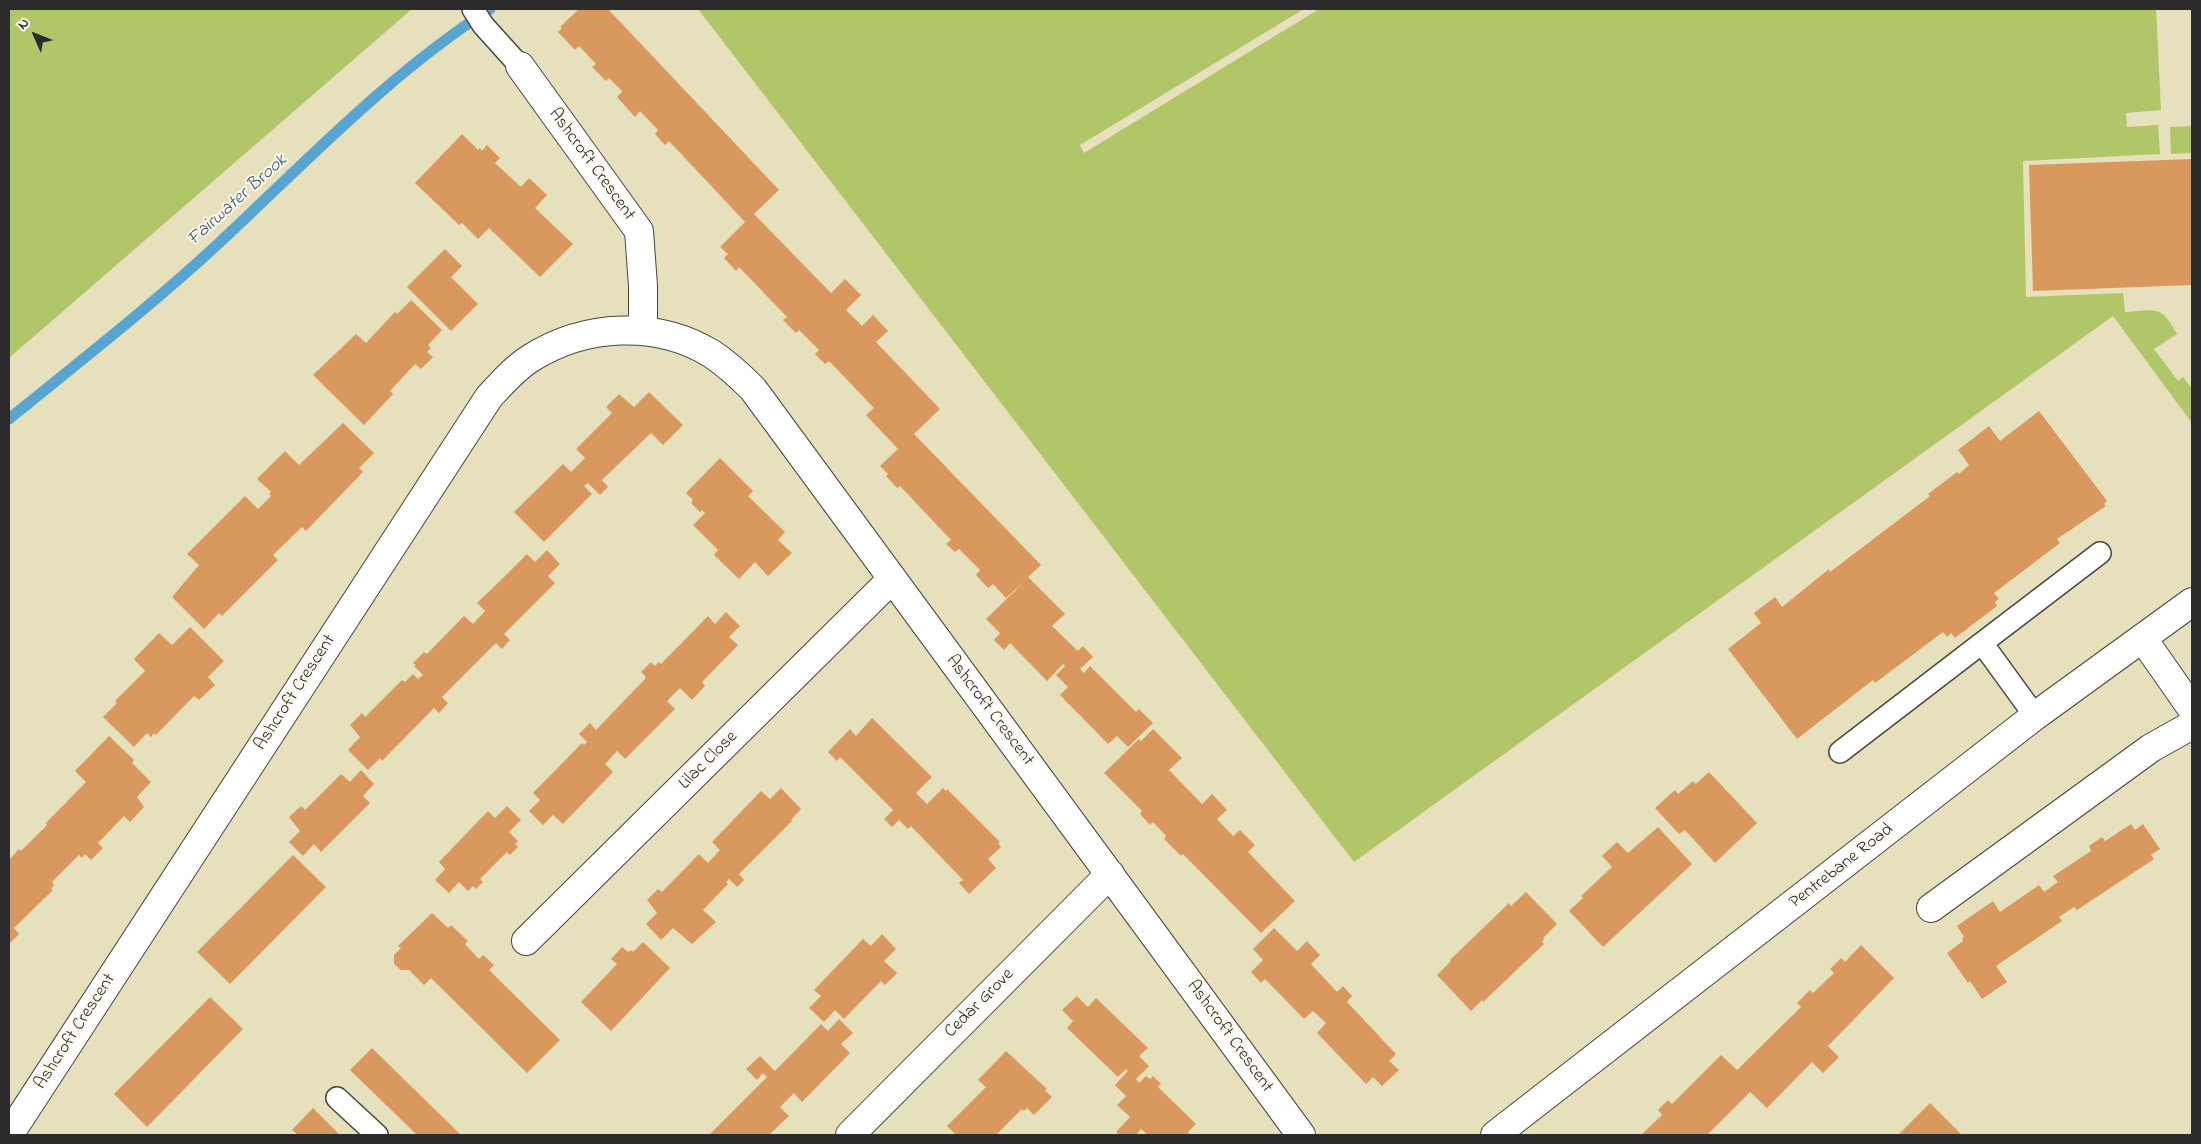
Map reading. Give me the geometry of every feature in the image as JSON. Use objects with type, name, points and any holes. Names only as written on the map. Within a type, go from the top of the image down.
[{"type":"street","name":"Ashcroft Crescent","points":[[520,66],[639,231],[643,286],[643,331]]},
{"type":"street","name":"Ashcroft Crescent","points":[[9,1135],[489,397],[508,376],[530,359],[554,345],[608,330],[643,331],[662,334],[688,342],[712,354],[734,370],[753,389],[891,580],[1301,1135]]},
{"type":"street","name":"Lilac Close","points":[[526,941],[891,580]]},
{"type":"street","name":"Pentrebane Road","points":[[1496,1135],[2035,716],[2192,602]]},
{"type":"street","points":[[2143,639],[2192,709]]},
{"type":"street","points":[[1931,908],[2151,748],[2192,725]]},
{"type":"street","name":"Cedar Grove","points":[[850,1135],[1110,874]]},
{"type":"lane","points":[[478,17],[520,66]]},
{"type":"lane","points":[[1840,752],[2100,553]]},
{"type":"lane","points":[[1982,643],[2035,716]]},
{"type":"lane","points":[[337,1098],[377,1135]]},
{"type":"green space","points":[[9,9],[412,9],[9,358]]},
{"type":"green space","points":[[698,9],[1304,9],[1080,145],[1084,153],[1319,9],[2156,9],[2161,110],[2126,113],[2127,127],[2158,125],[2160,154],[2023,161],[2026,297],[2123,293],[2125,312],[2150,310],[2161,313],[2177,334],[2154,349],[2178,381],[2183,377],[2192,389],[2192,423],[2113,316],[1354,862]]},
{"type":"green space","points":[[2192,126],[2192,153],[2171,154],[2170,127]]},
{"type":"building","points":[[579,9],[608,9],[779,190],[754,214],[831,293],[845,279],[861,295],[846,310],[862,326],[873,315],[888,331],[876,342],[940,409],[914,434],[1041,565],[1028,577],[1065,614],[1052,626],[1078,651],[1083,646],[1093,657],[1080,669],[1084,673],[1090,666],[1136,712],[1139,709],[1153,723],[1128,747],[1117,736],[1108,744],[1060,695],[1068,687],[1056,675],[1065,666],[1063,664],[1047,681],[1010,643],[1004,650],[994,640],[1000,633],[986,619],[1026,580],[1006,598],[993,584],[988,588],[976,575],[980,570],[959,549],[955,552],[946,544],[951,540],[900,486],[897,488],[886,476],[888,474],[880,466],[898,449],[866,415],[874,408],[829,361],[825,364],[815,354],[819,350],[799,330],[796,333],[783,320],[787,317],[739,267],[736,271],[724,258],[728,254],[720,247],[745,222],[669,141],[665,145],[655,134],[658,130],[640,111],[635,117],[617,97],[622,92],[621,90],[609,78],[606,81],[592,67],[596,64],[579,46],[575,50],[558,32],[562,28],[560,27]]},
{"type":"building","points":[[462,134],[478,150],[480,148],[482,151],[487,145],[500,158],[495,163],[521,187],[529,178],[547,195],[535,208],[573,244],[540,277],[489,228],[478,239],[462,223],[459,225],[415,183]]},
{"type":"building","points":[[2192,159],[2192,285],[2033,291],[2029,165]]},
{"type":"building","points":[[445,249],[462,266],[451,277],[478,304],[451,331],[407,287]]},
{"type":"building","points":[[411,300],[442,330],[428,345],[431,348],[427,352],[433,357],[421,369],[415,364],[390,391],[393,394],[364,425],[313,375],[356,334],[366,343],[395,312],[397,314]]},
{"type":"building","points":[[649,392],[683,425],[663,445],[651,433],[602,480],[608,487],[600,495],[588,483],[584,486],[592,494],[544,542],[514,512],[563,464],[571,472],[585,458],[576,449],[612,413],[606,407],[619,394],[634,407]]},
{"type":"building","points":[[2039,411],[2107,501],[2104,504],[2106,506],[2057,539],[2060,543],[1994,593],[1999,599],[1995,602],[1997,606],[1955,638],[1951,633],[1947,637],[1943,632],[1875,683],[1873,680],[1797,739],[1728,649],[1761,623],[1754,613],[1775,597],[1782,607],[1829,569],[1830,572],[1930,496],[1928,494],[1957,472],[1959,474],[1969,465],[1958,450],[1989,426],[2000,441]]},
{"type":"building","points":[[343,423],[374,453],[359,468],[363,472],[306,531],[302,527],[273,555],[278,560],[222,616],[219,613],[204,629],[172,597],[199,565],[187,554],[245,496],[258,509],[271,496],[269,494],[271,492],[257,479],[285,451],[299,465]]},
{"type":"building","points":[[720,458],[753,491],[748,496],[785,532],[778,540],[792,553],[768,576],[755,562],[739,579],[714,555],[718,550],[693,525],[705,513],[702,510],[700,512],[691,503],[693,500],[686,493]]},
{"type":"building","points":[[547,550],[560,564],[548,576],[555,583],[504,634],[510,640],[502,649],[496,643],[442,697],[448,703],[439,713],[434,708],[382,761],[380,758],[368,770],[348,750],[360,737],[350,725],[362,713],[365,717],[402,680],[405,682],[413,674],[418,679],[423,675],[413,663],[424,652],[427,654],[464,616],[473,624],[485,611],[477,603],[527,554],[535,562]]},
{"type":"building","points":[[726,612],[740,626],[729,637],[738,645],[702,682],[705,686],[692,700],[680,688],[667,701],[675,709],[625,759],[617,751],[605,764],[613,772],[563,824],[553,815],[543,825],[529,811],[540,800],[533,793],[582,743],[584,745],[587,742],[579,734],[590,723],[596,730],[644,680],[646,677],[641,672],[651,662],[655,666],[659,662],[661,664],[708,616],[715,624]]},
{"type":"building","points":[[190,627],[224,661],[208,677],[215,685],[199,700],[194,696],[156,735],[154,733],[151,737],[147,733],[134,747],[103,717],[117,703],[115,701],[145,671],[134,659],[159,633],[172,645]]},
{"type":"building","points":[[872,718],[932,777],[916,793],[927,804],[943,788],[946,791],[947,789],[1000,842],[998,843],[1001,847],[988,859],[996,868],[969,894],[959,883],[963,880],[911,826],[908,829],[899,820],[892,827],[884,819],[893,810],[840,757],[837,761],[828,752],[850,729],[856,736]]},
{"type":"building","points":[[1153,729],[1182,758],[1169,770],[1202,804],[1212,794],[1227,810],[1217,819],[1233,836],[1240,830],[1255,845],[1248,852],[1295,901],[1261,933],[1183,854],[1181,856],[1164,839],[1166,836],[1153,822],[1150,825],[1140,814],[1142,811],[1104,773],[1139,739],[1141,741]]},
{"type":"building","points":[[109,736],[134,760],[132,763],[151,782],[137,797],[144,807],[130,822],[124,816],[98,843],[103,848],[91,860],[85,854],[82,858],[79,855],[52,882],[54,885],[51,889],[53,890],[14,928],[19,934],[9,944],[9,860],[19,849],[21,851],[47,825],[46,823],[86,782],[75,771]]},
{"type":"building","points":[[361,770],[374,784],[363,796],[370,803],[321,852],[314,844],[303,856],[289,842],[300,831],[289,817],[301,806],[305,810],[341,774],[350,782]]},
{"type":"building","points":[[1709,772],[1757,823],[1715,863],[1685,830],[1679,834],[1655,808],[1675,790],[1678,794],[1693,781],[1696,784]]},
{"type":"building","points":[[781,788],[801,809],[792,821],[739,874],[744,880],[737,887],[729,879],[726,882],[728,884],[703,910],[716,922],[692,944],[673,928],[661,940],[646,924],[657,913],[647,900],[658,889],[662,892],[699,854],[708,863],[720,850],[712,842],[761,791],[770,799]]},
{"type":"building","points":[[507,806],[521,820],[509,832],[518,841],[515,844],[518,847],[510,855],[507,852],[480,879],[483,882],[476,889],[473,886],[468,891],[459,882],[449,893],[435,880],[445,869],[439,862],[488,811],[495,818]]},
{"type":"building","points":[[2131,824],[2135,830],[2143,824],[2160,849],[2151,855],[2154,859],[2077,910],[2074,907],[2059,917],[2062,921],[1996,966],[2007,982],[1982,999],[1947,953],[1963,941],[1962,938],[1964,937],[1957,926],[1993,901],[2000,912],[2039,885],[2044,892],[2058,882],[2053,876],[2091,851],[2089,846],[2102,837],[2105,841]]},
{"type":"building","points":[[1658,827],[1692,864],[1603,947],[1569,911],[1583,898],[1581,896],[1612,867],[1602,856],[1617,842],[1628,853]]},
{"type":"building","points":[[293,855],[326,887],[230,984],[197,952]]},
{"type":"building","points":[[1526,892],[1557,924],[1543,938],[1542,942],[1544,944],[1471,1011],[1437,975],[1509,903],[1511,906]]},
{"type":"building","points":[[432,913],[448,928],[451,925],[468,941],[465,944],[479,959],[483,955],[494,965],[489,970],[560,1040],[527,1073],[431,978],[424,985],[409,970],[401,970],[394,964],[394,955],[401,948],[398,946]]},
{"type":"building","points":[[1274,928],[1297,951],[1307,941],[1320,955],[1311,964],[1337,992],[1343,986],[1352,996],[1347,1002],[1396,1054],[1389,1061],[1399,1070],[1382,1086],[1373,1077],[1366,1084],[1317,1033],[1326,1023],[1313,1011],[1304,1019],[1265,979],[1261,983],[1251,972],[1263,960],[1253,949]]},
{"type":"building","points":[[882,934],[896,949],[884,961],[897,973],[885,985],[881,981],[844,1019],[835,1010],[824,1022],[809,1008],[821,996],[814,990],[863,939],[871,946]]},
{"type":"building","points":[[643,942],[670,968],[611,1031],[581,1002],[617,964],[611,959],[622,947],[628,952],[631,950],[633,952]]},
{"type":"building","points":[[1861,945],[1894,978],[1828,1046],[1839,1057],[1823,1073],[1812,1062],[1767,1108],[1750,1092],[1707,1135],[1641,1135],[1662,1115],[1658,1110],[1668,1100],[1672,1104],[1721,1055],[1737,1070],[1801,1007],[1797,1003],[1810,990],[1813,993],[1834,973],[1830,969],[1841,958],[1845,962]]},
{"type":"building","points":[[1077,996],[1088,1007],[1096,998],[1148,1048],[1139,1056],[1149,1066],[1136,1079],[1139,1083],[1146,1076],[1150,1079],[1153,1076],[1161,1084],[1158,1087],[1196,1124],[1188,1132],[1190,1135],[1148,1135],[1141,1129],[1136,1135],[1120,1135],[1116,1132],[1130,1117],[1117,1105],[1126,1096],[1115,1085],[1128,1071],[1126,1069],[1118,1077],[1067,1028],[1073,1021],[1062,1010]]},
{"type":"building","points":[[210,997],[243,1029],[147,1127],[114,1094]]},
{"type":"building","points":[[839,1019],[853,1033],[841,1044],[850,1053],[802,1102],[794,1093],[780,1107],[789,1116],[769,1135],[709,1135],[767,1077],[763,1073],[757,1080],[746,1069],[760,1056],[775,1071],[821,1024],[828,1031]]},
{"type":"building","points":[[372,1048],[461,1135],[417,1135],[350,1070]]},
{"type":"building","points":[[1006,1051],[1047,1089],[1045,1090],[1052,1097],[1034,1115],[1027,1108],[1024,1111],[1022,1109],[996,1135],[956,1135],[947,1126],[986,1087],[978,1080]]},
{"type":"building","points":[[1930,1103],[1962,1135],[1898,1135]]},
{"type":"building","points":[[313,1108],[340,1135],[298,1135],[292,1130]]},
{"type":"waterway","name":"Fairwater Brook","points":[[9,419],[193,267],[382,91],[453,34],[490,9]]}]
